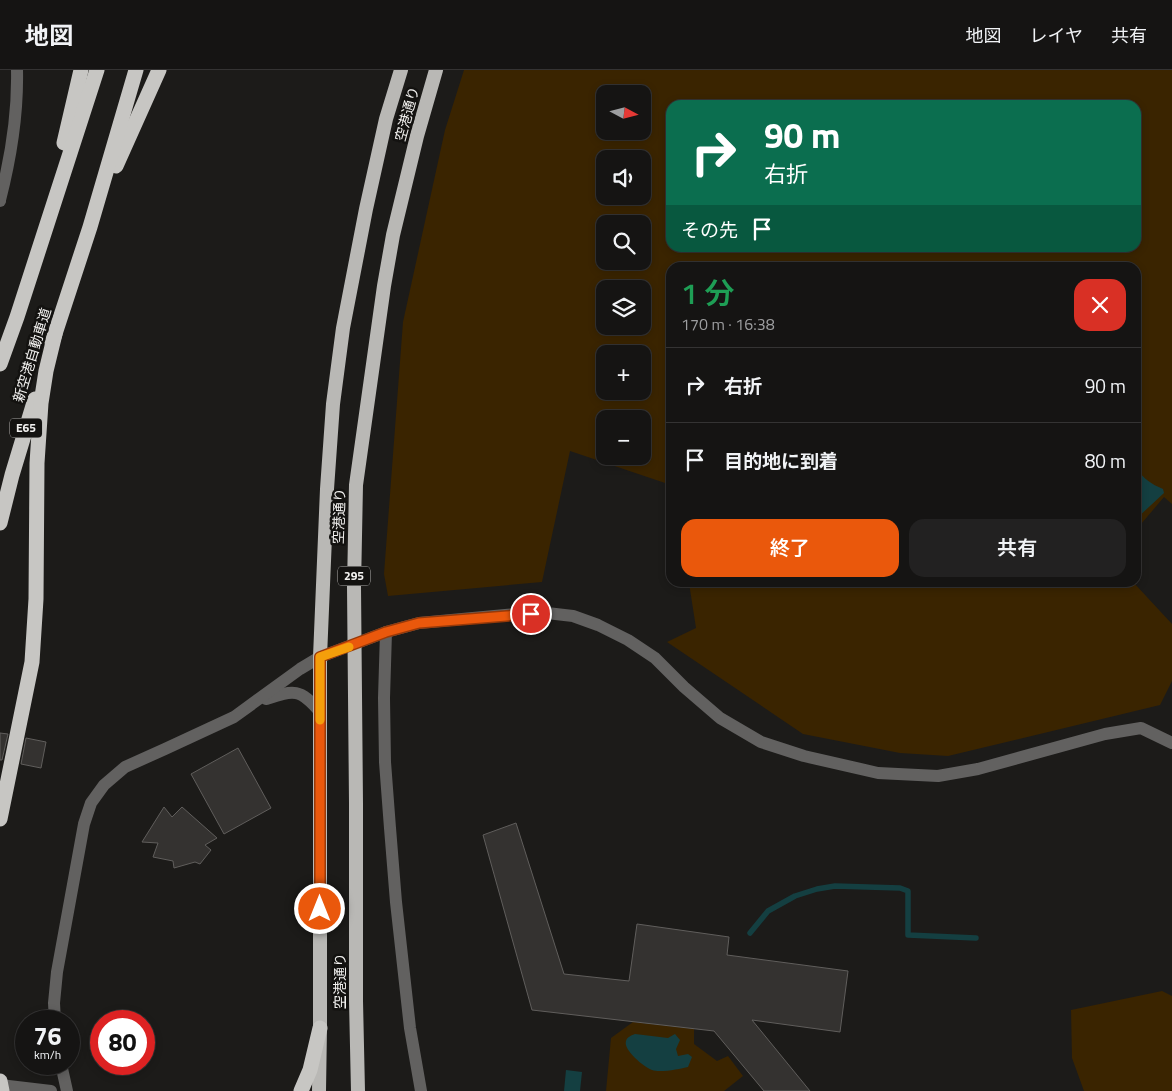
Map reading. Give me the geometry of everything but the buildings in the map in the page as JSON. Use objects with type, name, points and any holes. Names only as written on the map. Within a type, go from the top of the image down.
[{"type":"highway","points":[[38,249],[81,70]]},
{"type":"highway","points":[[38,249],[97,70]]},
{"type":"highway","points":[[90,227],[136,70]]},
{"type":"highway","points":[[90,227],[159,70]]},
{"type":"highway","name":"空港通り","points":[[318,1091],[320,1028],[320,657],[327,489],[333,404],[342,328],[366,208],[386,119],[401,70]]},
{"type":"highway","name":"空港通り","points":[[358,1091],[354,645],[356,485],[393,235],[436,70]]},
{"type":"highway","name":"新空港自動車道","points":[[0,523],[12,475],[90,227]]},
{"type":"highway","name":"新空港自動車道","points":[[0,364],[38,249]]},
{"type":"highway","points":[[0,820],[32,662],[36,599],[37,456],[41,403],[55,334]]},
{"type":"highway","points":[[301,1091],[310,1070],[320,1028]]},
{"type":"highway","points":[[0,1081],[2,1091]]},
{"type":"street","points":[[0,200],[9,165],[15,122],[17,70]]},
{"type":"street","points":[[54,1010],[56,972],[84,824],[91,803],[104,785],[125,767],[234,717],[300,669],[320,657],[386,632],[419,623],[515,614],[546,613],[573,616],[598,625],[628,640],[656,658],[684,688],[720,718],[761,742],[804,756],[878,773],[938,776],[978,769],[1105,734],[1141,728],[1172,743]]},
{"type":"street","points":[[386,632],[384,698],[390,828],[410,1028],[421,1091]]},
{"type":"street","points":[[254,703],[288,692],[302,694],[311,700],[320,712]]},
{"type":"street","points":[[63,1075],[67,1091]]},
{"type":"street","points":[[0,1085],[51,1091]]},
{"type":"shaded area","points":[[464,70],[1172,70],[1172,504],[1164,497],[1141,524],[1141,262],[666,262],[666,483],[612,465],[651,465],[651,410],[596,410],[596,460],[570,451],[542,582],[388,596],[384,574],[403,322],[445,130]]},
{"type":"shaded area","points":[[690,587],[1138,587],[1172,624],[1172,681],[1160,705],[948,756],[900,753],[803,734],[667,642],[696,628]]},
{"type":"shaded area","points":[[1162,991],[1172,996],[1172,1091],[1084,1091],[1072,1058],[1071,1010]]},
{"type":"shaded area","points":[[633,1022],[694,1029],[694,1044],[717,1061],[728,1056],[743,1076],[724,1091],[606,1091],[611,1038]]},
{"type":"water","points":[[1141,474],[1148,481],[1163,489],[1164,493],[1141,514]]},
{"type":"water","points":[[635,1034],[668,1038],[675,1034],[680,1040],[676,1049],[678,1056],[688,1054],[692,1057],[688,1067],[660,1071],[648,1068],[635,1058],[626,1045],[627,1038]]},
{"type":"water","points":[[566,1070],[582,1072],[580,1091],[564,1091]]},
{"type":"waterway","points":[[750,933],[768,911],[795,896],[835,886],[900,888],[908,891],[908,935],[976,938]]},
{"type":"slow traffic","points":[[320,720],[320,657],[349,647]]},
{"type":"route","points":[[320,909],[320,657],[386,632],[419,623],[531,614]]}]
